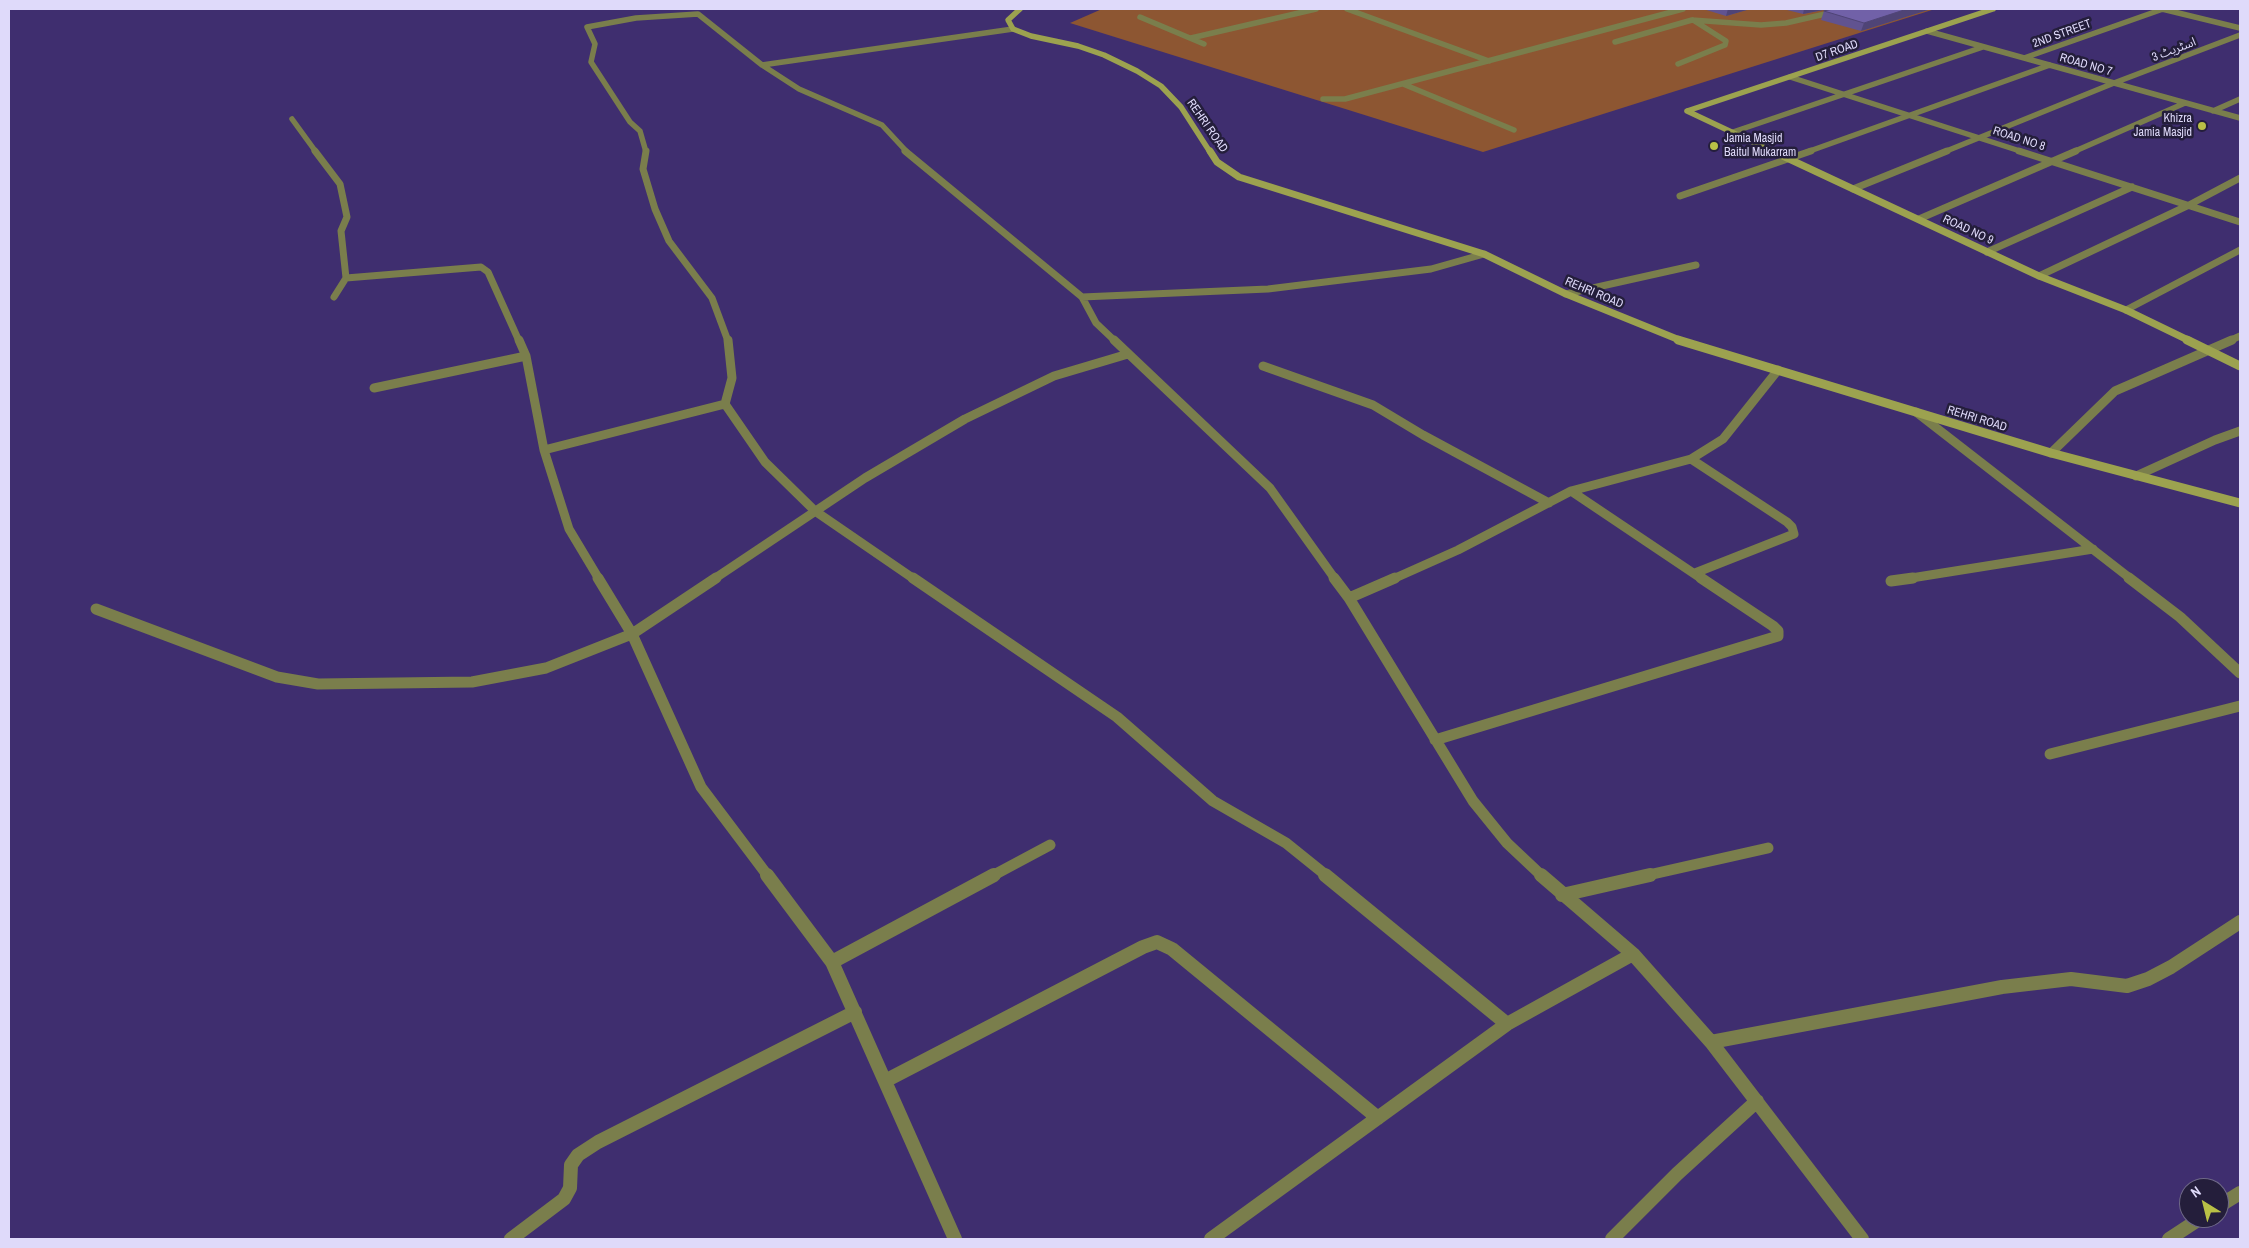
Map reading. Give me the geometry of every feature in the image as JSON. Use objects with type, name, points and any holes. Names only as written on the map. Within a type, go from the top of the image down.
[{"type":"street","points":[[762,65],[1013,29],[1008,20],[1020,9]]},
{"type":"street","points":[[1191,38],[1316,9]]},
{"type":"street","points":[[1347,9],[1488,61]]},
{"type":"street","points":[[1656,9],[1692,20],[1726,41],[1724,45],[1678,64]]},
{"type":"street","points":[[1323,99],[1345,99],[1683,9]]},
{"type":"street","points":[[1615,42],[1692,20],[1761,25],[1786,23],[1847,9]]},
{"type":"street","name":"D7 ROAD","points":[[1687,110],[1993,9]]},
{"type":"street","points":[[2163,9],[2240,28]]},
{"type":"street","name":"2ND STREET","points":[[2024,58],[2163,9]]},
{"type":"street","points":[[1507,1024],[1286,843],[1213,801],[1117,717],[815,511],[765,462],[725,404],[732,378],[729,344],[712,298],[669,241],[655,209],[643,169],[646,150],[640,131],[630,122],[613,99],[591,62],[594,44],[587,27],[636,18],[698,14],[762,65],[799,89],[882,125],[903,149],[1082,297],[1096,323],[1270,488],[1349,598],[1473,801],[1501,836],[1562,895],[1633,954],[1711,1042],[1862,1239]]},
{"type":"street","points":[[1140,17],[1204,44]]},
{"type":"street","name":"REHRI ROAD","points":[[1013,29],[1031,36],[1078,46],[1104,55],[1138,71],[1160,86],[1181,107],[1218,162],[1238,178],[1484,254],[1566,294],[1671,338],[2051,453],[2240,503]]},
{"type":"street","name":"ROAD NO 7","points":[[1927,31],[2240,118]]},
{"type":"street","name":"اسٹریٹ 3","points":[[1854,189],[2114,83],[2240,35]]},
{"type":"street","points":[[1733,132],[1983,47]]},
{"type":"street","points":[[1680,196],[1911,116],[2050,65]]},
{"type":"street","name":"ROAD NO 8","points":[[1790,77],[2240,222]]},
{"type":"street","points":[[1403,84],[1514,130]]},
{"type":"street","points":[[2213,111],[2240,99]]},
{"type":"street","points":[[1919,219],[2185,103]]},
{"type":"street","name":"ROAD NO 9","points":[[1687,110],[2039,276],[2126,310],[2240,366]]},
{"type":"street","points":[[292,119],[340,184],[347,217],[341,231],[346,278],[334,297]]},
{"type":"street","points":[[2039,276],[2189,205],[2240,178]]},
{"type":"street","points":[[1988,252],[2132,187]]},
{"type":"street","points":[[2126,310],[2240,250]]},
{"type":"street","points":[[1082,297],[1268,289],[1432,269],[1484,254]]},
{"type":"street","points":[[1566,294],[1696,265]]},
{"type":"street","points":[[346,278],[473,267],[486,269],[526,356],[544,450],[569,529],[632,634],[701,787],[832,962],[955,1239]]},
{"type":"street","points":[[2051,453],[2115,391],[2210,351],[2240,336]]},
{"type":"street","points":[[96,608],[278,677],[318,684],[472,682],[546,668],[632,634],[865,478],[973,415],[1054,376],[1128,354]]},
{"type":"street","points":[[374,388],[526,356]]},
{"type":"street","points":[[1263,366],[1374,405],[1422,435],[1549,502]]},
{"type":"street","points":[[1349,598],[1458,550],[1571,491],[1586,485],[1691,459],[1723,439],[1778,370]]},
{"type":"street","points":[[544,450],[725,404]]},
{"type":"street","points":[[1916,412],[2180,617],[2240,673]]},
{"type":"street","points":[[2136,476],[2215,440],[2240,431]]},
{"type":"street","points":[[1691,459],[1783,519],[1794,530],[1794,534],[1788,538],[1695,572]]},
{"type":"street","points":[[1435,740],[1778,636],[1778,631],[1773,626],[1695,572],[1571,491]]},
{"type":"street","points":[[1891,581],[2093,549]]},
{"type":"street","points":[[2050,754],[2240,706]]},
{"type":"street","points":[[832,962],[1050,845]]},
{"type":"street","points":[[1562,895],[1768,848]]},
{"type":"street","points":[[1711,1042],[2002,987],[2071,979],[2127,986],[2148,980],[2171,967],[2240,922]]},
{"type":"street","points":[[885,1081],[1143,946],[1157,942],[1172,948],[1378,1118]]},
{"type":"street","points":[[1211,1239],[1507,1024],[1633,954]]},
{"type":"street","points":[[510,1239],[564,1199],[570,1188],[571,1164],[578,1155],[598,1142],[854,1012]]},
{"type":"street","points":[[1612,1239],[1677,1174],[1757,1101]]},
{"type":"street","points":[[2229,1199],[2240,1192]]},
{"type":"street","points":[[2169,1239],[2186,1228]]},
{"type":"shaded area","points":[[1102,9],[1935,9],[1483,152],[1070,23]]},
{"type":"building","points":[[1834,9],[1907,9],[1864,23],[1824,11]]},
{"type":"place","name":"Khizra Jamia Masjid","points":[[2202,126]]},
{"type":"place","name":"Jamia Masjid Baitul Mukarram","points":[[1714,146]]}]
